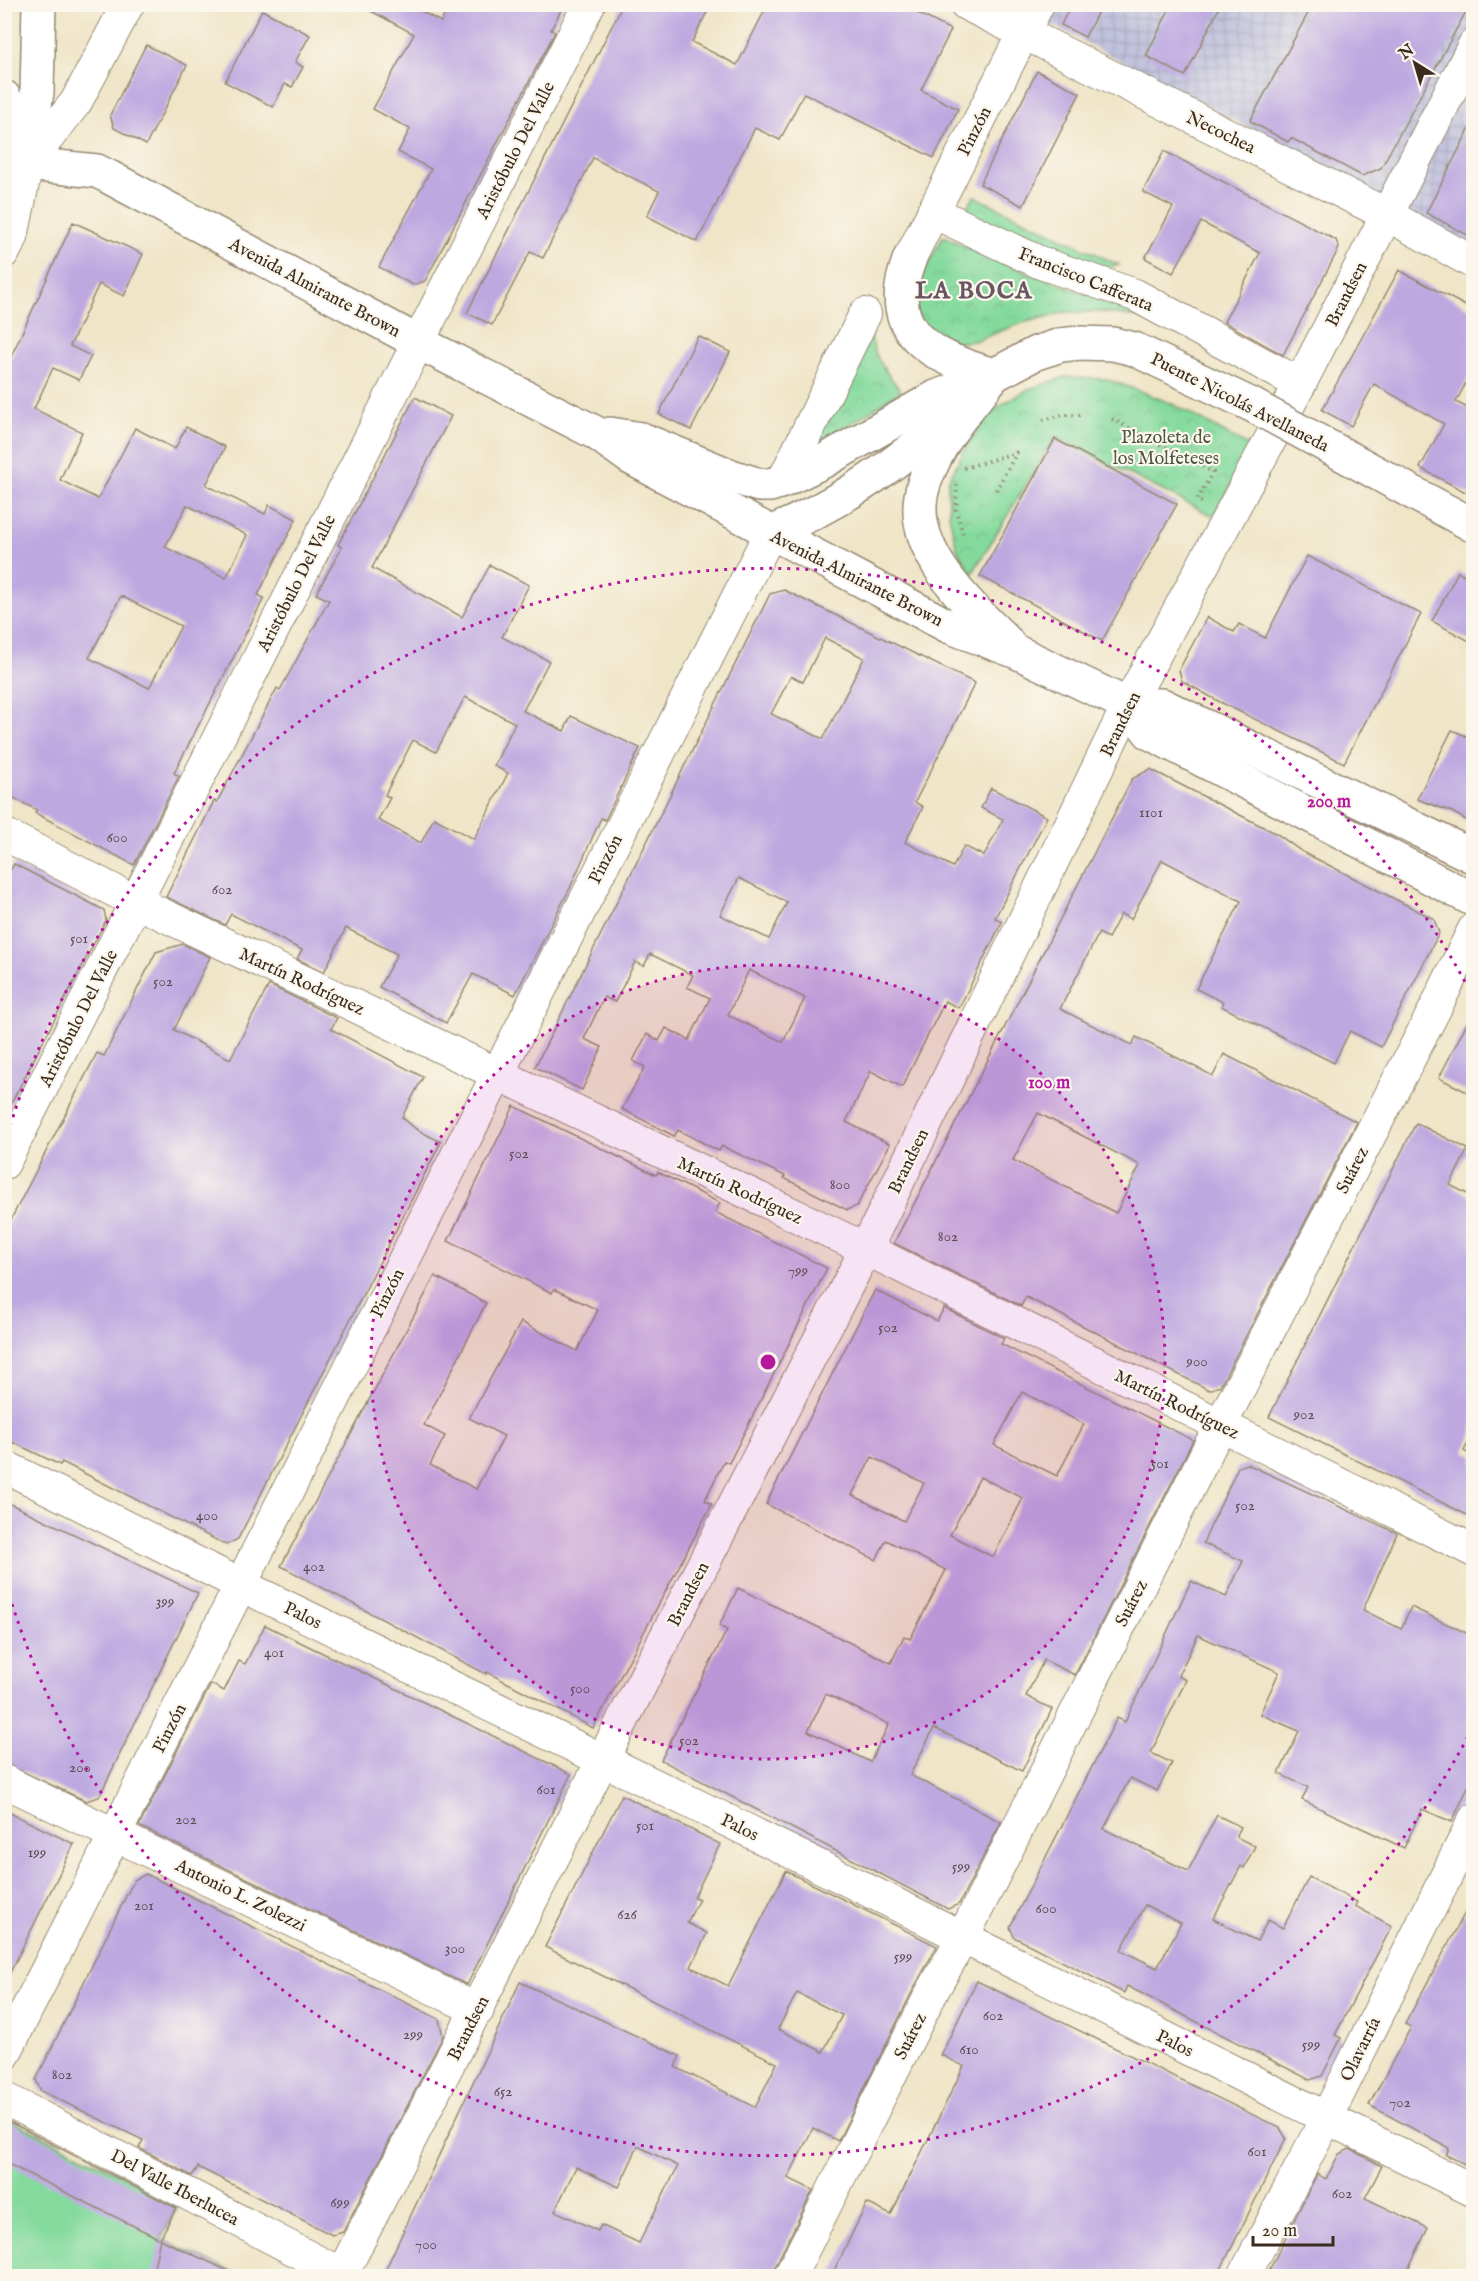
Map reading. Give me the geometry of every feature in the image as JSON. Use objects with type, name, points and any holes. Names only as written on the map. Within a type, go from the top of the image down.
[{"type":"main road","points":[[12,162],[37,92],[39,4]]},
{"type":"main road","points":[[4,97],[12,162]]},
{"type":"main road","name":"Avenida Almirante Brown","points":[[12,162],[97,171],[418,342],[596,433],[631,458],[948,626],[1017,652],[1128,705],[1162,705],[1473,857]]},
{"type":"main road","points":[[910,258],[903,277],[901,298],[901,308],[910,331],[922,344],[941,356],[994,375],[944,443],[924,483],[920,498],[920,513],[927,543],[941,568],[976,612],[1017,652]]},
{"type":"main road","name":"Puente Nicolás Avellaneda","points":[[783,481],[825,461],[936,397],[994,375],[1024,358],[1061,345],[1113,344],[1162,361],[1252,405],[1473,526]]},
{"type":"main road","name":"Puente Nicolás Avellaneda","points":[[770,533],[801,520],[853,492],[886,469],[932,432],[994,375]]},
{"type":"main road","name":"Avenida Almirante Brown","points":[[596,433],[641,439],[759,485],[783,481]]},
{"type":"main road","name":"Avenida Almirante Brown","points":[[1128,705],[1150,733],[1473,900]]},
{"type":"street","points":[[4,252],[12,237],[12,162],[76,102],[128,4]]},
{"type":"street","name":"Aristóbulo Del Valle","points":[[4,1163],[589,4]]},
{"type":"street","name":"Necochea","points":[[966,4],[1386,214],[1473,263]]},
{"type":"street","name":"Pinzón","points":[[910,258],[1038,4]]},
{"type":"street","name":"Brandsen","points":[[342,2276],[603,1760],[866,1250],[1128,705],[1300,384],[1473,45]]},
{"type":"street","name":"Francisco Cafferata","points":[[933,212],[1041,263],[1135,295],[1300,384]]},
{"type":"street","points":[[783,481],[865,314]]},
{"type":"street","name":"Pinzón","points":[[4,2055],[770,533]]},
{"type":"street","name":"Martín Rodríguez","points":[[4,834],[136,902],[866,1250],[1473,1551]]},
{"type":"street","name":"Suárez","points":[[790,2277],[931,1994],[963,1938],[1220,1426],[1435,1009],[1473,929]]},
{"type":"street","name":"Palos","points":[[4,1466],[241,1585],[603,1760],[1473,2191]]},
{"type":"street","name":"Antonio L. Zolezzi","points":[[4,1781],[478,2010]]},
{"type":"street","name":"Olavarría","points":[[1244,2277],[1326,2119],[1473,1820]]},
{"type":"street","name":"Del Valle Iberlucea","points":[[4,2098],[342,2276]]},
{"type":"path","points":[[1043,420],[1063,415],[1082,415]]},
{"type":"path","points":[[1112,419],[1213,472]]},
{"type":"path","points":[[961,475],[964,468],[1018,452],[996,490]]},
{"type":"path","points":[[957,483],[956,510],[964,538]]},
{"type":"shaded area","points":[[1014,5],[1473,5],[1473,245]]},
{"type":"green space","points":[[974,196],[1119,265],[1099,269],[1023,239],[965,211]]},
{"type":"green space","points":[[943,236],[981,254],[1150,319],[1101,312],[1066,312],[1022,323],[975,341],[949,343],[931,333],[915,312],[913,293]]},
{"type":"green space","points":[[869,324],[875,353],[901,391],[812,449]]},
{"type":"green space","name":"Plazoleta de los Molfeteses","points":[[1065,377],[1106,379],[1137,390],[1175,405],[1252,448],[1213,516],[1055,437],[972,574],[957,549],[949,515],[948,481],[966,447],[989,412],[1029,389]]},
{"type":"green space","points":[[4,2117],[179,2203],[161,2239],[241,2276],[5,2276]]},
{"type":"building","points":[[358,4],[408,4],[441,22],[450,4],[564,4],[551,30],[555,32],[425,281],[413,285],[379,267],[431,169],[398,152],[410,129],[373,109],[414,34]]},
{"type":"building","points":[[623,4],[711,4],[692,42],[737,65],[768,4],[900,4],[951,30],[921,90],[958,109],[934,158],[804,93],[780,140],[755,128],[697,242],[647,216],[659,191],[593,158],[543,258],[530,252],[492,325],[467,313]]},
{"type":"building","points":[[1071,4],[1102,4],[1085,37],[1061,25]]},
{"type":"building","points":[[1172,4],[1221,4],[1185,76],[1146,56]]},
{"type":"building","points":[[1313,4],[1470,4],[1381,168],[1362,176],[1291,138],[1288,142],[1250,121]]},
{"type":"building","points":[[262,10],[310,35],[295,62],[303,67],[292,87],[285,84],[273,107],[225,82]]},
{"type":"building","points":[[146,45],[187,65],[146,145],[114,128],[110,115]]},
{"type":"building","points":[[1037,71],[1080,93],[1023,206],[980,184]]},
{"type":"building","points":[[1473,122],[1473,238],[1426,213]]},
{"type":"building","points":[[1164,151],[1336,240],[1339,248],[1283,355],[1224,322],[1260,253],[1201,222],[1173,273],[1145,258],[1173,207],[1143,192]]},
{"type":"building","points":[[73,222],[143,254],[124,296],[99,284],[70,346],[91,356],[79,380],[53,368],[34,409],[82,432],[60,480],[98,499],[135,428],[175,449],[186,427],[225,447],[206,485],[265,514],[269,505],[296,519],[258,595],[264,598],[174,773],[179,776],[134,865],[35,813],[37,810],[4,793],[4,372]],"holes":[[[187,505],[247,535],[226,578],[165,547]],[[121,596],[181,626],[149,688],[89,658]]]},
{"type":"building","points":[[1399,270],[1473,310],[1473,369],[1456,402],[1473,411],[1473,496],[1420,468],[1444,424],[1374,384],[1351,426],[1322,410]]},
{"type":"building","points":[[698,336],[730,352],[691,430],[659,414]]},
{"type":"building","points":[[415,397],[451,416],[372,568],[462,617],[490,565],[529,585],[502,637],[549,661],[523,711],[564,731],[571,716],[640,748],[605,820],[601,818],[570,888],[515,995],[473,974],[446,1023],[379,987],[397,954],[346,928],[324,972],[297,959],[302,950],[231,914],[225,925],[166,897],[214,801],[217,802],[277,688],[280,690],[329,600],[316,594],[342,547],[338,545]],"holes":[[[465,697],[515,723],[494,766],[508,773],[474,839],[434,818],[421,843],[378,820],[390,798],[385,795],[413,740],[436,752]]]},
{"type":"building","points":[[1055,439],[1177,504],[1102,641],[980,576]]},
{"type":"building","points":[[1307,556],[1421,614],[1344,763],[1182,681],[1179,670],[1207,617],[1234,632],[1239,624],[1265,638]]},
{"type":"building","points":[[1458,572],[1473,579],[1473,643],[1432,621]]},
{"type":"building","points":[[784,590],[975,683],[915,802],[923,807],[905,842],[953,867],[964,846],[984,856],[1003,819],[981,808],[991,788],[1047,817],[995,918],[1002,922],[959,1008],[945,1001],[902,1087],[871,1071],[846,1122],[890,1144],[857,1206],[847,1210],[784,1178],[785,1176],[722,1146],[719,1151],[678,1130],[674,1136],[622,1109],[645,1067],[633,1061],[647,1034],[659,1041],[666,1028],[689,1040],[710,998],[687,987],[693,975],[650,954],[644,966],[635,962],[615,1002],[604,997],[584,1039],[602,1047],[582,1090],[535,1067],[770,594]],"holes":[[[825,638],[864,658],[823,739],[771,714],[791,676],[803,682]],[[739,878],[787,902],[769,939],[720,915]],[[749,970],[805,998],[783,1042],[728,1015]]]},
{"type":"building","points":[[1452,730],[1473,739],[1473,824],[1452,812],[1417,799]]},
{"type":"building","points":[[1150,769],[1277,834],[1301,851],[1434,919],[1439,933],[1381,1047],[1350,1031],[1334,1063],[1221,1006],[1223,1002],[1196,989],[1241,901],[1162,860],[1131,919],[1121,914],[1108,938],[1099,933],[1060,1009],[1132,1045],[1136,1037],[1213,1076],[1224,1054],[1357,1122],[1220,1386],[1209,1390],[1026,1297],[1021,1306],[894,1243],[1132,779]],"holes":[[[1038,1113],[1140,1165],[1116,1213],[1013,1160]]]},
{"type":"building","points":[[14,864],[104,910],[106,920],[4,1117],[4,881]]},
{"type":"building","points":[[183,944],[210,957],[174,1030],[230,1059],[269,985],[337,1018],[331,1029],[423,1077],[402,1117],[416,1129],[441,1142],[238,1539],[226,1545],[62,1462],[60,1465],[4,1438],[4,1233],[97,1053],[104,1056],[156,952]]},
{"type":"building","points":[[1473,1011],[1473,1095],[1439,1078]]},
{"type":"building","points":[[514,1106],[656,1175],[658,1172],[720,1203],[715,1212],[827,1268],[729,1463],[724,1461],[705,1500],[712,1504],[593,1728],[281,1566],[435,1276],[486,1303],[424,1425],[445,1436],[430,1465],[476,1489],[504,1436],[469,1418],[521,1322],[577,1351],[598,1310],[554,1289],[552,1293],[448,1241]]},
{"type":"building","points":[[1416,1123],[1468,1149],[1450,1185],[1473,1197],[1473,1433],[1464,1451],[1473,1456],[1473,1518],[1269,1417]]},
{"type":"building","points":[[875,1290],[937,1321],[944,1308],[1004,1338],[1001,1344],[1193,1440],[1075,1675],[1044,1660],[1026,1696],[1052,1709],[1022,1771],[934,1728],[910,1775],[1001,1822],[959,1904],[948,1909],[661,1760],[727,1630],[719,1626],[738,1588],[891,1663],[904,1636],[910,1639],[946,1570],[886,1540],[876,1560],[766,1504]],"holes":[[[1022,1392],[1084,1424],[1057,1476],[994,1445]],[[872,1457],[924,1483],[904,1521],[852,1495]],[[980,1477],[1023,1498],[993,1557],[950,1535]],[[826,1694],[889,1724],[870,1762],[808,1731]]]},
{"type":"building","points":[[1247,1464],[1397,1533],[1363,1610],[1401,1629],[1411,1607],[1473,1636],[1473,1776],[1452,1822],[1422,1809],[1404,1848],[1302,1800],[1308,1787],[1279,1774],[1299,1731],[1260,1714],[1279,1672],[1198,1635],[1178,1676],[1186,1680],[1151,1753],[1172,1763],[1157,1791],[1130,1778],[1104,1829],[1188,1871],[1217,1815],[1241,1827],[1236,1837],[1255,1846],[1244,1868],[1241,1866],[1213,1919],[1257,1941],[1268,1920],[1283,1928],[1309,1877],[1357,1902],[1355,1906],[1392,1926],[1335,2035],[1341,2038],[1322,2076],[1310,2080],[1127,1986],[1124,1993],[1014,1937],[1010,1927],[1117,1718],[1125,1722],[1191,1581],[1226,1597],[1243,1561],[1203,1543],[1238,1467]],"holes":[[[1145,1905],[1181,1923],[1157,1968],[1121,1950]]]},
{"type":"building","points":[[4,1501],[198,1593],[99,1797],[86,1801],[4,1763]]},
{"type":"building","points":[[265,1625],[571,1774],[467,1985],[139,1826],[211,1684],[224,1691],[239,1661],[245,1664]]},
{"type":"building","points":[[622,1795],[720,1844],[694,1897],[699,1899],[687,1923],[707,1933],[691,1967],[728,1986],[786,1871],[937,1946],[838,2141],[813,2128],[788,2178],[813,2190],[770,2277],[382,2277],[520,1982],[680,2056],[675,2067],[755,2107],[777,2063],[545,1947]],"holes":[[[797,1993],[842,2015],[823,2052],[778,2029]],[[638,2146],[678,2166],[639,2243],[601,2225],[598,2231],[555,2211],[576,2167],[619,2187]]]},
{"type":"building","points":[[4,1810],[74,1844],[4,1985]]},
{"type":"building","points":[[146,1874],[439,2019],[443,2036],[343,2232],[332,2235],[198,2167],[192,2176],[139,2148],[143,2140],[41,2091],[36,2080],[134,1880]]},
{"type":"building","points":[[1473,1898],[1473,2168],[1446,2155],[1449,2148],[1369,2105],[1411,2027],[1405,2024]]},
{"type":"building","points":[[977,1981],[1280,2128],[1286,2138],[1217,2277],[831,2277],[867,2203],[891,2215],[964,2066],[941,2055]]},
{"type":"building","points":[[4,2119],[176,2208],[160,2239],[4,2162]]},
{"type":"building","points":[[1350,2149],[1382,2166],[1365,2198],[1428,2228],[1404,2277],[1266,2277],[1317,2174],[1326,2179],[1339,2154]]},
{"type":"building","points":[[160,2239],[241,2277],[152,2277]]},
{"type":"district","name":"LA BOCA","points":[[974,290]]}]
